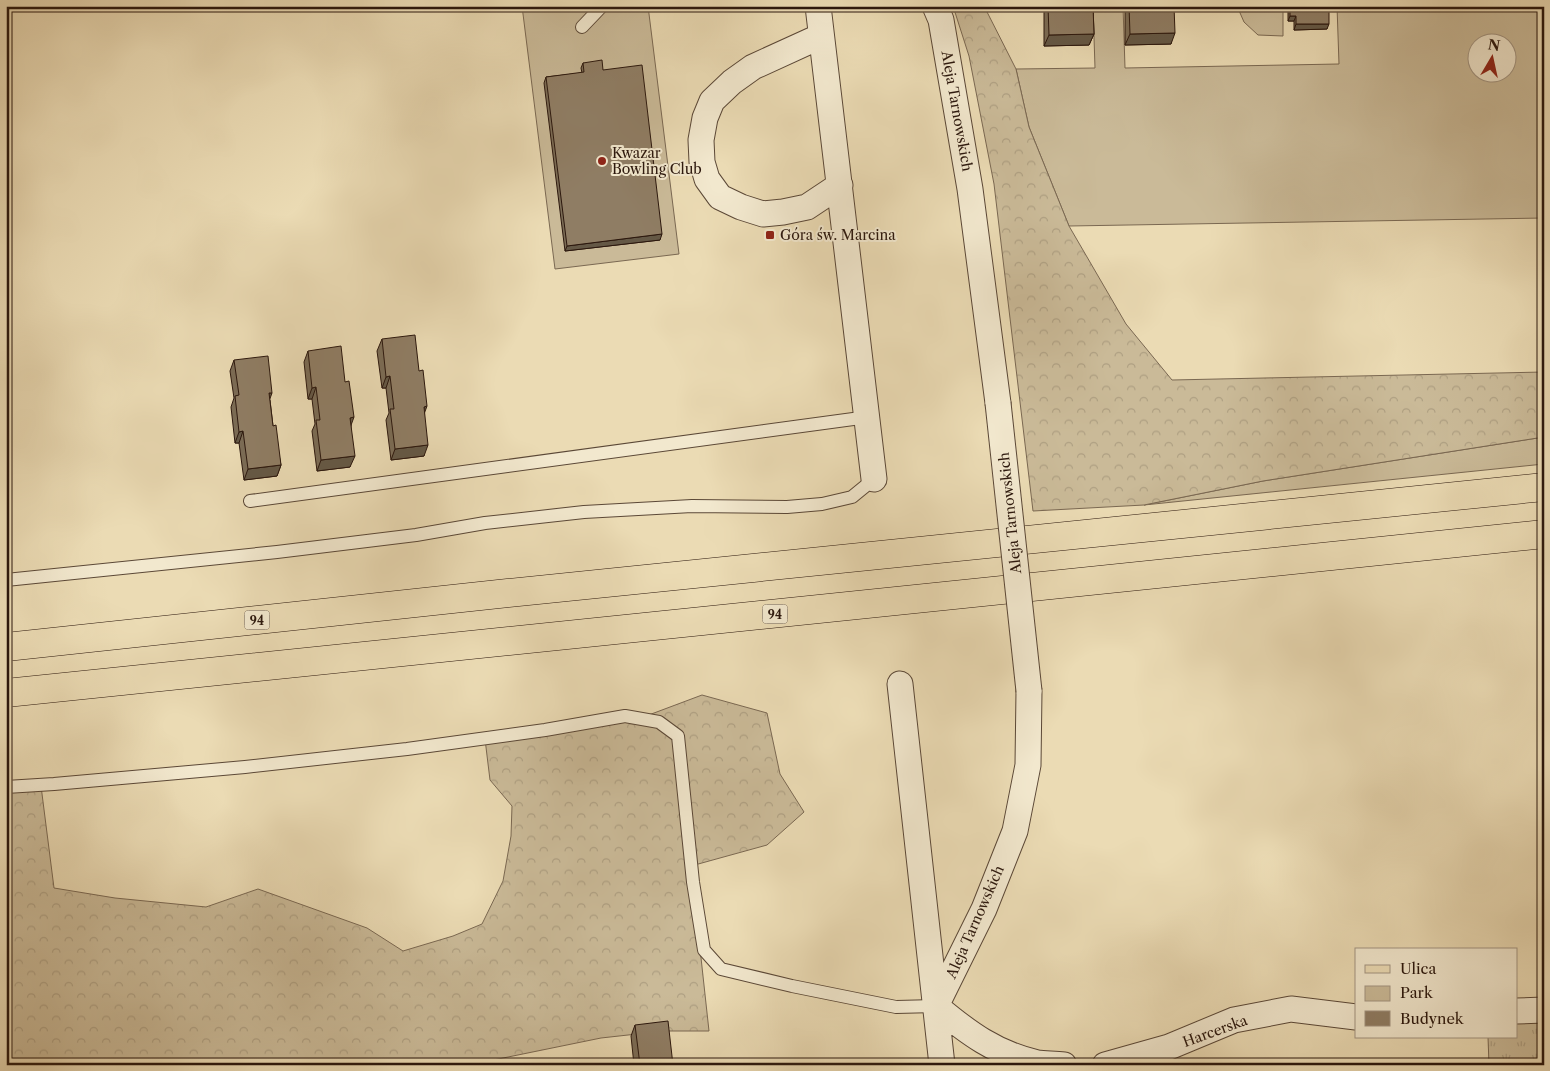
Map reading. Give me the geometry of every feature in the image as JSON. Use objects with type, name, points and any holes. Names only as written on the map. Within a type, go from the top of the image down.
[{"type":"main road","name":"94","points":[[6,647],[537,590],[1544,487]]},
{"type":"main road","name":"94","points":[[6,693],[1544,534]]},
{"type":"street","points":[[818,6],[874,479]]},
{"type":"street","name":"Aleja Tarnowskich","points":[[935,6],[941,20],[970,189],[998,403],[1029,691],[1028,766],[1015,831],[984,910],[936,1006]]},
{"type":"street","points":[[821,36],[753,67],[732,82],[712,101],[705,118],[702,162],[708,179],[720,197],[741,207],[764,214],[807,207],[840,185]]},
{"type":"street","name":"Aleja Tarnowskich","points":[[900,684],[942,1065]]},
{"type":"street","points":[[936,1006],[970,1034],[990,1046],[1038,1063],[1064,1065]]},
{"type":"street","name":"Harcerska","points":[[1105,1065],[1169,1048],[1234,1020],[1291,1009],[1355,1016]]},
{"type":"street","points":[[1518,1011],[1544,1010]]},
{"type":"lane","points":[[582,26],[602,6]]},
{"type":"lane","points":[[250,501],[868,417]]},
{"type":"lane","points":[[6,580],[277,552],[416,535],[485,523],[584,512],[692,506],[787,507],[822,504],[852,497],[874,479]]},
{"type":"lane","points":[[6,787],[246,768],[545,730],[625,716],[659,722],[678,736],[693,882],[704,950],[721,969],[792,986],[896,1007],[936,1006]]},
{"type":"green space","points":[[522,6],[648,6],[679,254],[555,269]]},
{"type":"green space","points":[[953,6],[984,6],[1016,69],[1029,127],[1069,226],[1126,324],[1172,380],[1544,372],[1544,437],[1263,481],[1144,505],[1033,511],[994,184],[969,56]]},
{"type":"green space","points":[[1093,6],[1123,6],[1125,68],[1339,64],[1337,6],[1544,6],[1544,218],[1069,226],[1029,127],[1016,69],[1095,68]]},
{"type":"green space","points":[[1237,6],[1283,6],[1283,36],[1258,35],[1244,22]]},
{"type":"green space","points":[[1544,437],[1544,464],[1144,505],[1263,481]]},
{"type":"green space","points":[[702,695],[767,713],[780,774],[804,812],[767,845],[691,866],[709,1031],[664,1031],[601,1038],[469,1065],[6,1065],[6,788],[41,786],[54,888],[115,898],[206,907],[258,889],[367,928],[403,951],[453,936],[482,924],[503,881],[511,836],[512,806],[490,780],[485,739],[646,716]]},
{"type":"green space","points":[[1544,1010],[1544,1065],[1489,1065],[1488,1038],[1518,1038],[1518,1011]]},
{"type":"building","points":[[1048,6],[1093,6],[1094,34],[1049,35]]},
{"type":"building","points":[[1129,6],[1174,6],[1175,33],[1130,34]]},
{"type":"building","points":[[1290,6],[1329,6],[1329,24],[1296,24],[1296,16],[1290,16]]},
{"type":"building","name":"Kwazar Bowling Club","points":[[602,60],[603,70],[642,65],[662,234],[567,246],[546,77],[584,72],[583,63]]},
{"type":"building","points":[[415,335],[419,371],[423,370],[427,406],[424,407],[428,445],[395,449],[390,409],[394,409],[390,376],[386,377],[382,339]]},
{"type":"building","points":[[341,346],[345,382],[349,381],[354,417],[350,418],[355,456],[321,460],[316,420],[320,420],[316,387],[312,388],[308,351]]},
{"type":"building","points":[[268,356],[272,393],[269,393],[273,426],[276,425],[281,465],[248,469],[243,431],[239,432],[235,396],[239,395],[234,360]]},
{"type":"building","points":[[668,1021],[673,1065],[640,1065],[635,1025]]},
{"type":"place","name":"Kwazar Bowling Club","points":[[602,161]]},
{"type":"place","name":"Góra św. Marcina","points":[[770,235]]}]
